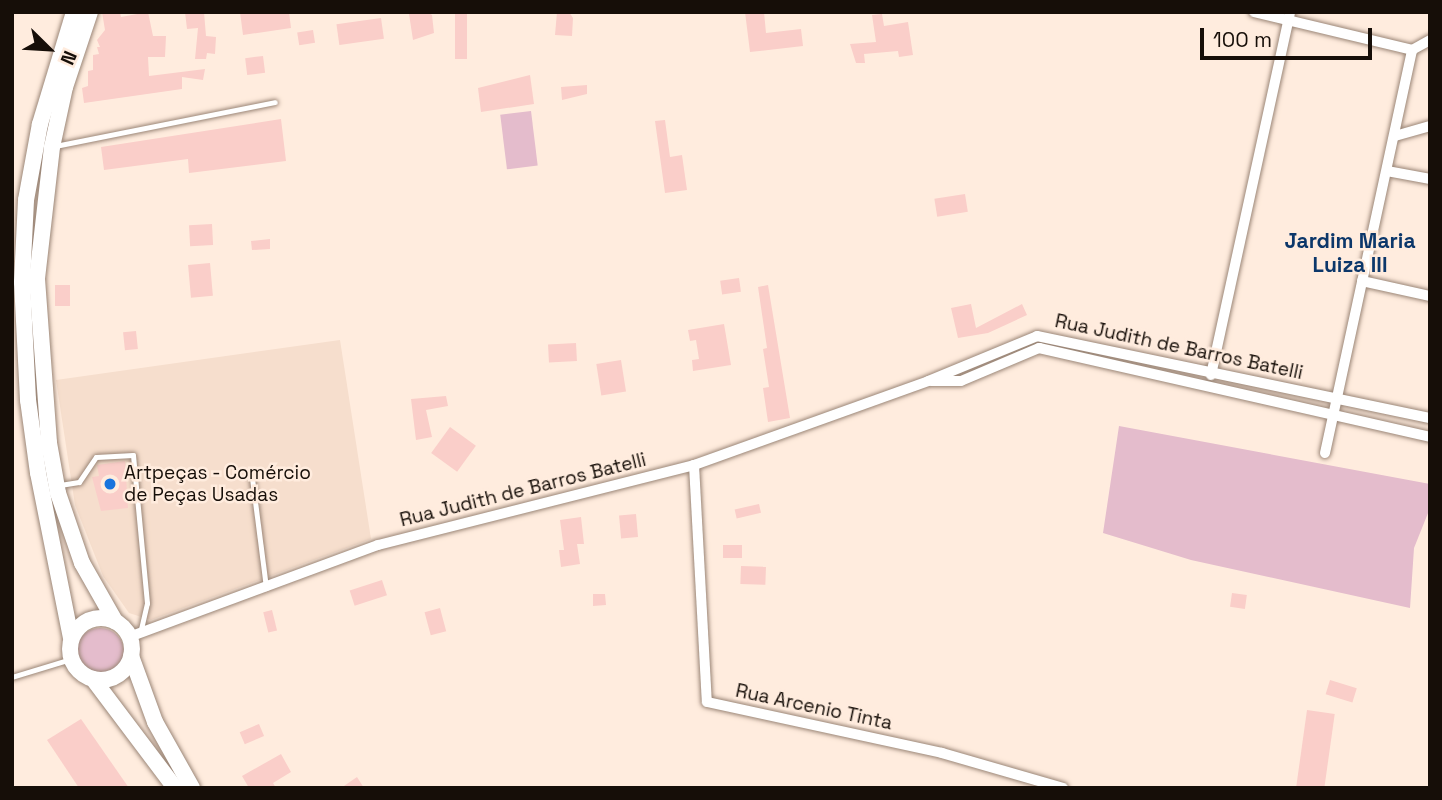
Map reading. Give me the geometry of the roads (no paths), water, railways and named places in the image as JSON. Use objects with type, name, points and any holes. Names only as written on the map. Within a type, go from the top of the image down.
[{"type":"main road","points":[[74,12],[40,124],[26,200],[22,282],[28,400],[38,473],[71,638],[71,659],[76,668],[93,679],[175,788]]},
{"type":"main road","points":[[90,12],[65,87],[52,147],[37,279],[49,443],[57,485],[82,563],[115,621],[135,634],[131,656],[117,675],[93,679]]},
{"type":"main road","points":[[71,638],[89,620],[115,621]]},
{"type":"main road","points":[[131,656],[155,722],[192,788]]},
{"type":"street","points":[[1254,12],[1289,15],[1412,50],[1430,40]]},
{"type":"street","points":[[1210,386],[1289,15]]},
{"type":"street","points":[[1325,453],[1412,50]]},
{"type":"street","points":[[1395,136],[1430,126]]},
{"type":"street","points":[[1387,171],[1430,179]]},
{"type":"street","points":[[1362,281],[1430,296]]},
{"type":"street","name":"Rua Judith de Barros Batelli","points":[[135,634],[378,545],[694,465],[928,381],[1037,336],[1430,418]]},
{"type":"street","name":"Rua Judith de Barros Batelli","points":[[928,381],[961,381],[1039,348],[1430,437]]},
{"type":"street","name":"Rua Arcenio Tinta","points":[[694,465],[707,702],[942,752],[1063,788]]},
{"type":"lane","points":[[52,147],[275,102]]},
{"type":"lane","points":[[57,485],[79,482],[96,457],[133,455],[147,603],[135,634]]},
{"type":"lane","points":[[251,478],[266,588]]},
{"type":"lane","points":[[12,677],[71,659]]},
{"type":"place","name":"Artpeças - Comércio de Peças Usadas","points":[[110,484]]},
{"type":"district","name":"Jardim Maria Luiza III","points":[[1350,253]]}]
